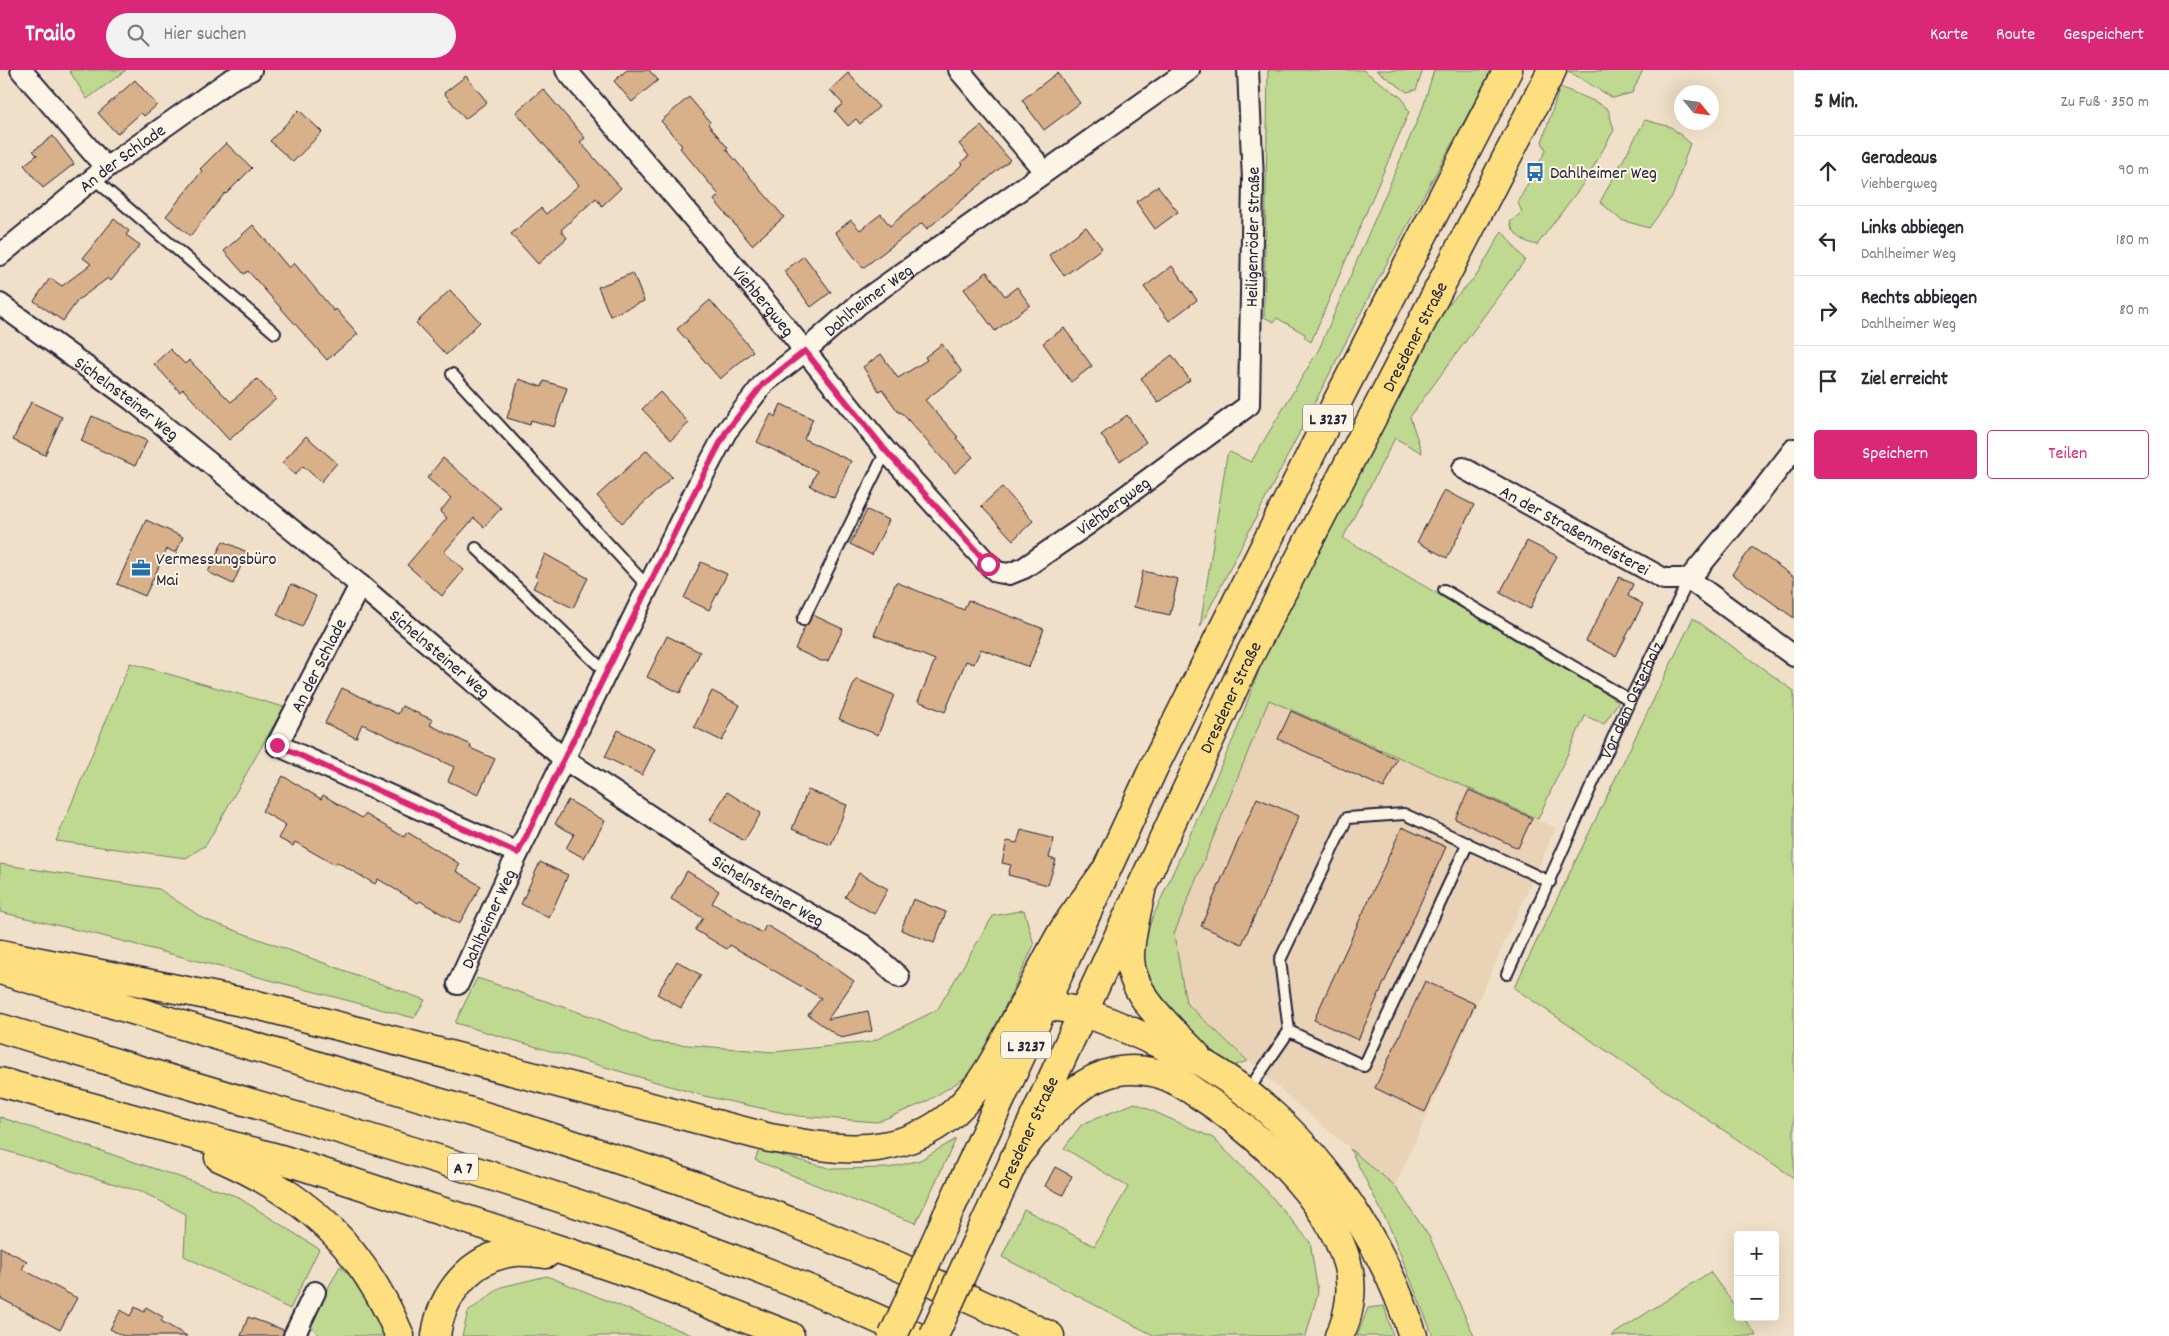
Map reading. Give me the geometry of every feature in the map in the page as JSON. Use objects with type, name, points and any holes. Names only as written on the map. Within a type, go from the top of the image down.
[{"type":"main road","name":"Dresdener Straße","points":[[893,1336],[1104,873],[1158,760],[1332,410],[1508,70]]},
{"type":"main road","name":"Dresdener Straße","points":[[934,1336],[1014,1159],[1245,664],[1552,70]]},
{"type":"main road","points":[[0,954],[257,1005],[770,1138],[842,1149],[863,1149],[884,1146],[924,1132],[948,1117],[969,1098],[991,1068],[1058,939],[1104,873]]},
{"type":"main road","points":[[1142,886],[1130,954],[1132,974],[1148,1002],[1204,1064]]},
{"type":"main road","points":[[0,970],[514,1125],[677,1179],[792,1222],[872,1255],[1038,1330],[1060,1336]]},
{"type":"main road","points":[[1044,1005],[1084,1012],[1125,1028],[1204,1064],[1246,1094],[1305,1148],[1354,1212],[1390,1275],[1413,1336]]},
{"type":"main road","name":"A 7","points":[[0,1028],[527,1187],[662,1232],[873,1316],[915,1336]]},
{"type":"main road","points":[[1014,1159],[1066,1098],[1091,1080],[1120,1071],[1136,1070],[1169,1077],[1209,1101],[1257,1138],[1300,1183],[1331,1227],[1343,1249],[1350,1282],[1347,1315],[1339,1336]]},
{"type":"main road","points":[[0,1082],[284,1160],[641,1277],[790,1336]]},
{"type":"main road","points":[[138,1121],[254,1172],[279,1186],[303,1203],[345,1243],[362,1265],[386,1304],[400,1336]]},
{"type":"main road","points":[[436,1336],[438,1319],[451,1291],[461,1279],[486,1261],[515,1252],[579,1256]]},
{"type":"street","points":[[22,70],[100,173]]},
{"type":"street","name":"An der Schlade","points":[[0,255],[100,173],[230,80],[250,70]]},
{"type":"street","name":"Viehbergweg","points":[[566,70],[761,296],[886,451],[997,572],[1009,574],[1024,568],[1088,524],[1249,405]]},
{"type":"street","points":[[959,70],[1044,171]]},
{"type":"street","name":"Dahlheimer Weg","points":[[458,984],[518,853],[726,432],[764,383],[805,351],[859,304],[1188,70]]},
{"type":"street","name":"Heiligenröder Straße","points":[[1248,70],[1253,180],[1249,405]]},
{"type":"street","name":"Sichelnsteiner Weg","points":[[0,304],[132,400],[360,585],[564,759],[730,869],[863,945],[899,977]]},
{"type":"street","name":"Vor dem Osterholz","points":[[1689,579],[1754,501],[1794,449]]},
{"type":"street","name":"An der Straßenmeisterei","points":[[1463,468],[1664,579],[1689,579]]},
{"type":"street","points":[[1689,579],[1794,656]]},
{"type":"street","name":"An der Schlade","points":[[277,745],[360,585]]},
{"type":"street","name":"Dahlheimer Weg","points":[[277,745],[518,853]]},
{"type":"street","points":[[294,1336],[315,1292]]},
{"type":"lane","points":[[100,173],[275,333]]},
{"type":"lane","points":[[452,374],[648,587]]},
{"type":"lane","points":[[803,620],[886,451]]},
{"type":"lane","points":[[476,548],[596,663],[607,671]]},
{"type":"lane","name":"Vor dem Osterholz","points":[[1507,974],[1550,882],[1630,700],[1689,579]]},
{"type":"lane","points":[[1444,590],[1630,700]]},
{"type":"lane","points":[[1246,1094],[1289,1031],[1280,960],[1347,818],[1404,814],[1550,882]]},
{"type":"lane","points":[[1289,1031],[1364,1066],[1468,843]]},
{"type":"shaded area","points":[[1269,700],[1556,828],[1395,1186],[1293,1101],[1186,1003],[1174,934]]},
{"type":"green space","points":[[69,70],[126,70],[87,99]]},
{"type":"green space","points":[[1268,70],[1363,70],[1402,98],[1409,112],[1311,342],[1305,338],[1305,334],[1277,318],[1274,322],[1264,317]]},
{"type":"green space","points":[[1376,70],[1423,70],[1416,90],[1407,92]]},
{"type":"green space","points":[[1434,70],[1492,70],[1374,287],[1200,627],[1227,455],[1230,452],[1251,462],[1319,349],[1423,107]]},
{"type":"green space","points":[[1643,70],[1632,93],[1613,98],[1568,71]]},
{"type":"green space","points":[[1560,87],[1608,109],[1614,130],[1586,180],[1537,245],[1520,238],[1510,222],[1522,212],[1518,203],[1530,179],[1533,180],[1541,166],[1538,165],[1546,150],[1542,142]]},
{"type":"green space","points":[[1645,120],[1671,127],[1690,143],[1673,195],[1649,228],[1621,220],[1600,202]]},
{"type":"green space","points":[[1502,231],[1525,260],[1410,417],[1422,453],[1395,438],[1343,538],[1619,701],[1604,724],[1585,716],[1538,819],[1269,700],[1174,934],[1186,1003],[1248,1061],[1230,1067],[1166,1007],[1145,981],[1140,971],[1139,959],[1145,937],[1235,735],[1262,662],[1444,309],[1477,275]]},
{"type":"green space","points":[[1693,618],[1794,691],[1794,1178],[1514,988]]},
{"type":"green space","points":[[130,663],[284,707],[206,845],[186,858],[56,841]]},
{"type":"green space","points":[[0,864],[159,889],[204,919],[425,1000],[414,1018],[99,935],[0,912]]},
{"type":"green space","points":[[1024,910],[1034,945],[974,1072],[926,1102],[877,1122],[798,1116],[704,1096],[455,1023],[477,978],[593,1017],[652,1042],[773,1052],[871,1042],[937,1010],[993,916]]},
{"type":"green space","points":[[1135,1103],[1213,1138],[1266,1190],[1310,1242],[1318,1292],[1306,1336],[1155,1336],[1002,1257],[1024,1209],[1094,1246],[1128,1187],[1064,1148],[1082,1124]]},
{"type":"green space","points":[[0,1117],[236,1196],[319,1249],[290,1309],[184,1256],[186,1214],[144,1193],[0,1149]]},
{"type":"green space","points":[[956,1139],[916,1223],[860,1203],[755,1160],[759,1150],[833,1169],[889,1168],[920,1160]]},
{"type":"green space","points":[[1350,1149],[1395,1186],[1430,1238],[1474,1336],[1433,1336],[1390,1228]]},
{"type":"green space","points":[[340,1266],[367,1293],[387,1336],[320,1336],[309,1323]]},
{"type":"green space","points":[[1710,1272],[1734,1305],[1734,1321],[1746,1321],[1757,1336],[1611,1336]]},
{"type":"green space","points":[[547,1276],[694,1336],[462,1336],[468,1312],[501,1287]]},
{"type":"green space","points":[[1384,1306],[1393,1336],[1357,1336],[1368,1308]]},
{"type":"building","points":[[627,70],[649,70],[658,80],[632,102],[614,81]]},
{"type":"building","points":[[848,73],[879,107],[860,124],[856,119],[848,126],[835,111],[843,104],[830,90]]},
{"type":"building","points":[[1057,73],[1080,103],[1044,130],[1022,100]]},
{"type":"building","points":[[466,76],[487,102],[465,119],[444,93]]},
{"type":"building","points":[[135,80],[157,105],[144,116],[141,113],[117,134],[98,113]]},
{"type":"building","points":[[543,89],[585,138],[580,142],[621,188],[602,206],[596,198],[561,230],[567,238],[538,264],[511,234],[541,208],[546,214],[579,185],[516,112]]},
{"type":"building","points":[[689,97],[710,122],[708,124],[728,148],[726,149],[784,217],[752,245],[714,200],[719,195],[680,148],[682,146],[661,121]]},
{"type":"building","points":[[299,110],[322,132],[293,162],[270,141]]},
{"type":"building","points":[[981,126],[1010,160],[927,229],[922,223],[863,268],[835,232],[851,220],[860,230],[881,214],[890,226],[963,164],[961,162],[969,156],[959,144]]},
{"type":"building","points":[[53,136],[74,164],[43,188],[24,165],[37,155],[33,151]]},
{"type":"building","points":[[226,143],[252,168],[225,193],[190,236],[166,216],[202,171],[200,169]]},
{"type":"building","points":[[1158,186],[1178,212],[1155,229],[1136,202]]},
{"type":"building","points":[[114,219],[129,231],[126,235],[140,245],[111,281],[108,278],[78,300],[63,321],[34,301],[50,278],[62,286],[91,264],[83,258]]},
{"type":"building","points":[[253,225],[289,268],[294,263],[334,311],[336,309],[358,334],[327,360],[248,271],[244,274],[224,251]]},
{"type":"building","points":[[1086,227],[1102,248],[1064,276],[1049,255]]},
{"type":"building","points":[[804,256],[831,292],[811,307],[784,271]]},
{"type":"building","points":[[1172,266],[1197,300],[1169,321],[1144,287]]},
{"type":"building","points":[[987,272],[1005,296],[1017,287],[1030,305],[995,331],[964,289]]},
{"type":"building","points":[[633,273],[644,301],[610,316],[598,287]]},
{"type":"building","points":[[450,290],[480,322],[446,355],[416,323]]},
{"type":"building","points":[[710,300],[753,351],[720,379],[677,329]]},
{"type":"building","points":[[1064,328],[1092,366],[1071,382],[1043,343]]},
{"type":"building","points":[[942,344],[962,372],[925,400],[973,457],[955,473],[901,412],[899,413],[882,389],[879,391],[863,367],[881,354],[898,378],[927,360],[925,357]]},
{"type":"building","points":[[170,349],[185,364],[189,360],[231,402],[257,379],[276,399],[229,440],[183,389],[180,392],[154,364]]},
{"type":"building","points":[[1172,355],[1190,380],[1158,403],[1141,378]]},
{"type":"building","points":[[519,379],[542,387],[544,381],[567,388],[554,427],[531,420],[530,425],[507,418]]},
{"type":"building","points":[[660,392],[689,423],[671,440],[642,409]]},
{"type":"building","points":[[31,402],[62,417],[45,455],[13,440]]},
{"type":"building","points":[[781,404],[813,419],[804,439],[851,461],[834,498],[810,486],[817,471],[757,442],[771,414],[775,417]]},
{"type":"building","points":[[1127,415],[1146,442],[1120,461],[1101,435]]},
{"type":"building","points":[[92,416],[147,441],[135,466],[81,441]]},
{"type":"building","points":[[306,436],[337,463],[321,482],[303,466],[295,475],[282,463]]},
{"type":"building","points":[[647,450],[672,477],[622,523],[597,496]]},
{"type":"building","points":[[443,458],[501,508],[484,527],[474,518],[444,552],[464,570],[442,596],[407,565],[447,518],[440,512],[451,498],[427,478]]},
{"type":"building","points":[[1002,487],[1033,521],[1013,540],[981,506]]},
{"type":"building","points":[[1444,490],[1474,505],[1447,558],[1417,542]]},
{"type":"building","points":[[867,510],[889,520],[872,555],[850,544]]},
{"type":"building","name":"Vermessungsbüro Mai","points":[[146,520],[183,537],[176,553],[167,549],[145,596],[117,584]]},
{"type":"building","points":[[223,541],[247,552],[233,584],[208,572]]},
{"type":"building","points":[[1527,541],[1557,556],[1530,609],[1500,593]]},
{"type":"building","points":[[1752,547],[1794,577],[1794,618],[1732,574]]},
{"type":"building","points":[[545,554],[588,578],[573,608],[533,588],[538,578],[535,576]]},
{"type":"building","points":[[701,562],[727,574],[709,610],[684,598]]},
{"type":"building","points":[[1143,571],[1178,579],[1170,615],[1134,607]]},
{"type":"building","points":[[1619,577],[1633,584],[1628,596],[1643,604],[1616,656],[1586,641]]},
{"type":"building","points":[[896,582],[964,610],[968,600],[1044,629],[1029,667],[981,649],[974,664],[966,661],[945,712],[918,701],[935,660],[874,635]]},
{"type":"building","points":[[291,584],[316,596],[302,627],[277,615]]},
{"type":"building","points":[[813,615],[843,629],[828,661],[821,661],[795,649],[805,626]]},
{"type":"building","points":[[667,636],[700,652],[680,693],[647,677]]},
{"type":"building","points":[[856,679],[894,695],[878,735],[839,719]]},
{"type":"building","points":[[342,688],[398,714],[402,706],[433,720],[430,725],[471,745],[470,748],[495,759],[478,795],[448,781],[454,767],[362,724],[356,738],[325,723]]},
{"type":"building","points":[[712,691],[740,705],[722,741],[694,727]]},
{"type":"building","points":[[1291,711],[1397,759],[1384,788],[1278,739]]},
{"type":"building","points":[[618,730],[655,749],[642,775],[605,757]]},
{"type":"building","points":[[283,776],[321,799],[323,795],[362,818],[365,814],[404,837],[407,832],[460,864],[456,871],[481,886],[459,924],[420,901],[418,903],[378,879],[375,884],[337,862],[335,865],[295,842],[293,846],[278,838],[286,825],[262,811]]},
{"type":"building","points":[[808,790],[847,805],[831,845],[792,829]]},
{"type":"building","points":[[1469,790],[1532,818],[1518,848],[1455,819]]},
{"type":"building","points":[[727,792],[761,813],[744,841],[710,820]]},
{"type":"building","points":[[1257,798],[1299,816],[1242,944],[1201,926]]},
{"type":"building","points":[[568,800],[605,821],[584,858],[566,848],[574,834],[555,824]]},
{"type":"building","points":[[1402,827],[1446,847],[1358,1040],[1314,1020]]},
{"type":"building","points":[[1021,830],[1054,839],[1049,858],[1056,860],[1048,885],[1008,875],[1011,865],[1002,863],[1007,841],[1017,843]]},
{"type":"building","points":[[540,862],[568,875],[549,918],[521,904]]},
{"type":"building","points":[[687,871],[719,891],[712,903],[762,933],[766,925],[817,955],[854,981],[828,1019],[868,1011],[872,1031],[841,1038],[808,1015],[821,998],[730,945],[727,949],[695,930],[703,918],[671,899]]},
{"type":"building","points":[[859,873],[888,889],[874,914],[845,897]]},
{"type":"building","points":[[913,899],[946,912],[934,943],[901,930]]},
{"type":"building","points":[[677,961],[701,975],[681,1008],[657,994]]},
{"type":"building","points":[[1425,981],[1475,1004],[1425,1112],[1375,1088]]},
{"type":"building","points":[[1055,1167],[1072,1176],[1063,1195],[1045,1186]]},
{"type":"building","points":[[0,1247],[27,1261],[22,1269],[77,1298],[60,1330],[0,1298]]},
{"type":"building","points":[[135,1307],[144,1312],[146,1307],[163,1317],[161,1321],[187,1336],[123,1336],[110,1329],[121,1310],[130,1316]]},
{"type":"building","points":[[248,1317],[284,1330],[282,1336],[241,1336]]},
{"type":"place","name":"Dahlheimer Weg","points":[[1535,172]]},
{"type":"place","name":"Vermessungsbüro Mai","points":[[141,568]]},
{"type":"route","points":[[277,745],[518,853],[696,489],[726,432],[764,383],[805,351],[886,451],[988,564]]}]
